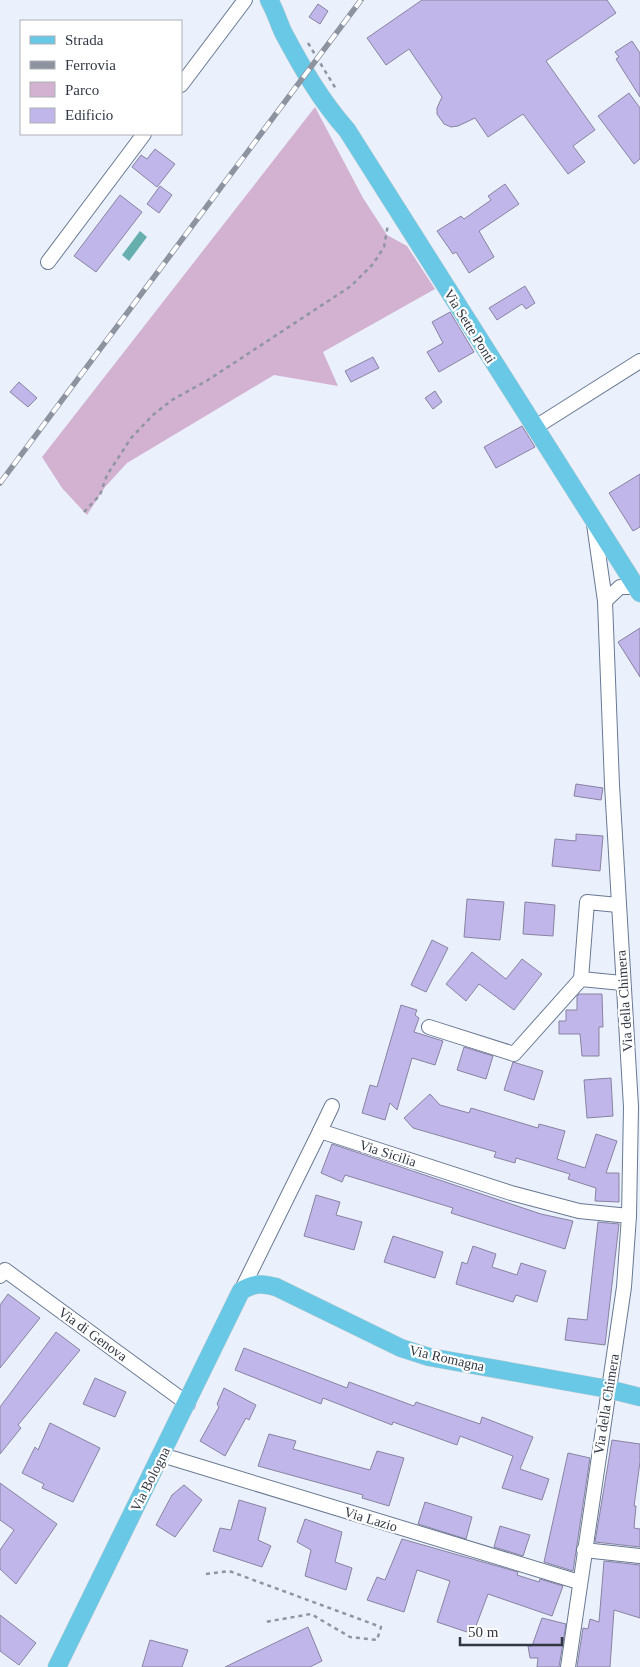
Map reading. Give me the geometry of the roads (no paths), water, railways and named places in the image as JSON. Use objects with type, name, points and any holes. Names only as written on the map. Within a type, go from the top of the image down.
[{"type":"main road","name":"Via Sette Ponti","points":[[272,6],[292,29],[338,106],[346,130],[638,590]]},
{"type":"main road","name":"Via Romagna","points":[[241,1291],[252,1285],[262,1283],[276,1287],[388,1342],[429,1357],[608,1388],[640,1397]]},
{"type":"main road","name":"Via Bologna","points":[[57,1667],[188,1404],[241,1291]]},
{"type":"street","points":[[182,83],[245,0]]},
{"type":"street","points":[[48,262],[143,135]]},
{"type":"street","points":[[534,428],[640,361]]},
{"type":"street","name":"Via della Chimera","points":[[568,1667],[579,1582],[624,1287],[635,1104],[622,983],[605,601],[594,522]]},
{"type":"street","points":[[605,601],[620,587],[638,590]]},
{"type":"street","points":[[429,1027],[514,1054],[581,980],[587,902],[618,905]]},
{"type":"street","points":[[581,980],[622,983]]},
{"type":"street","points":[[241,1291],[332,1106]]},
{"type":"street","name":"Via Sicilia","points":[[320,1131],[511,1193],[579,1211],[629,1216]]},
{"type":"street","name":"Via di Genova","points":[[0,1276],[5,1270],[188,1404]]},
{"type":"street","name":"Via Lazio","points":[[162,1455],[579,1582]]},
{"type":"street","points":[[584,1550],[640,1556]]},
{"type":"railway","points":[[0,483],[361,0]]}]
